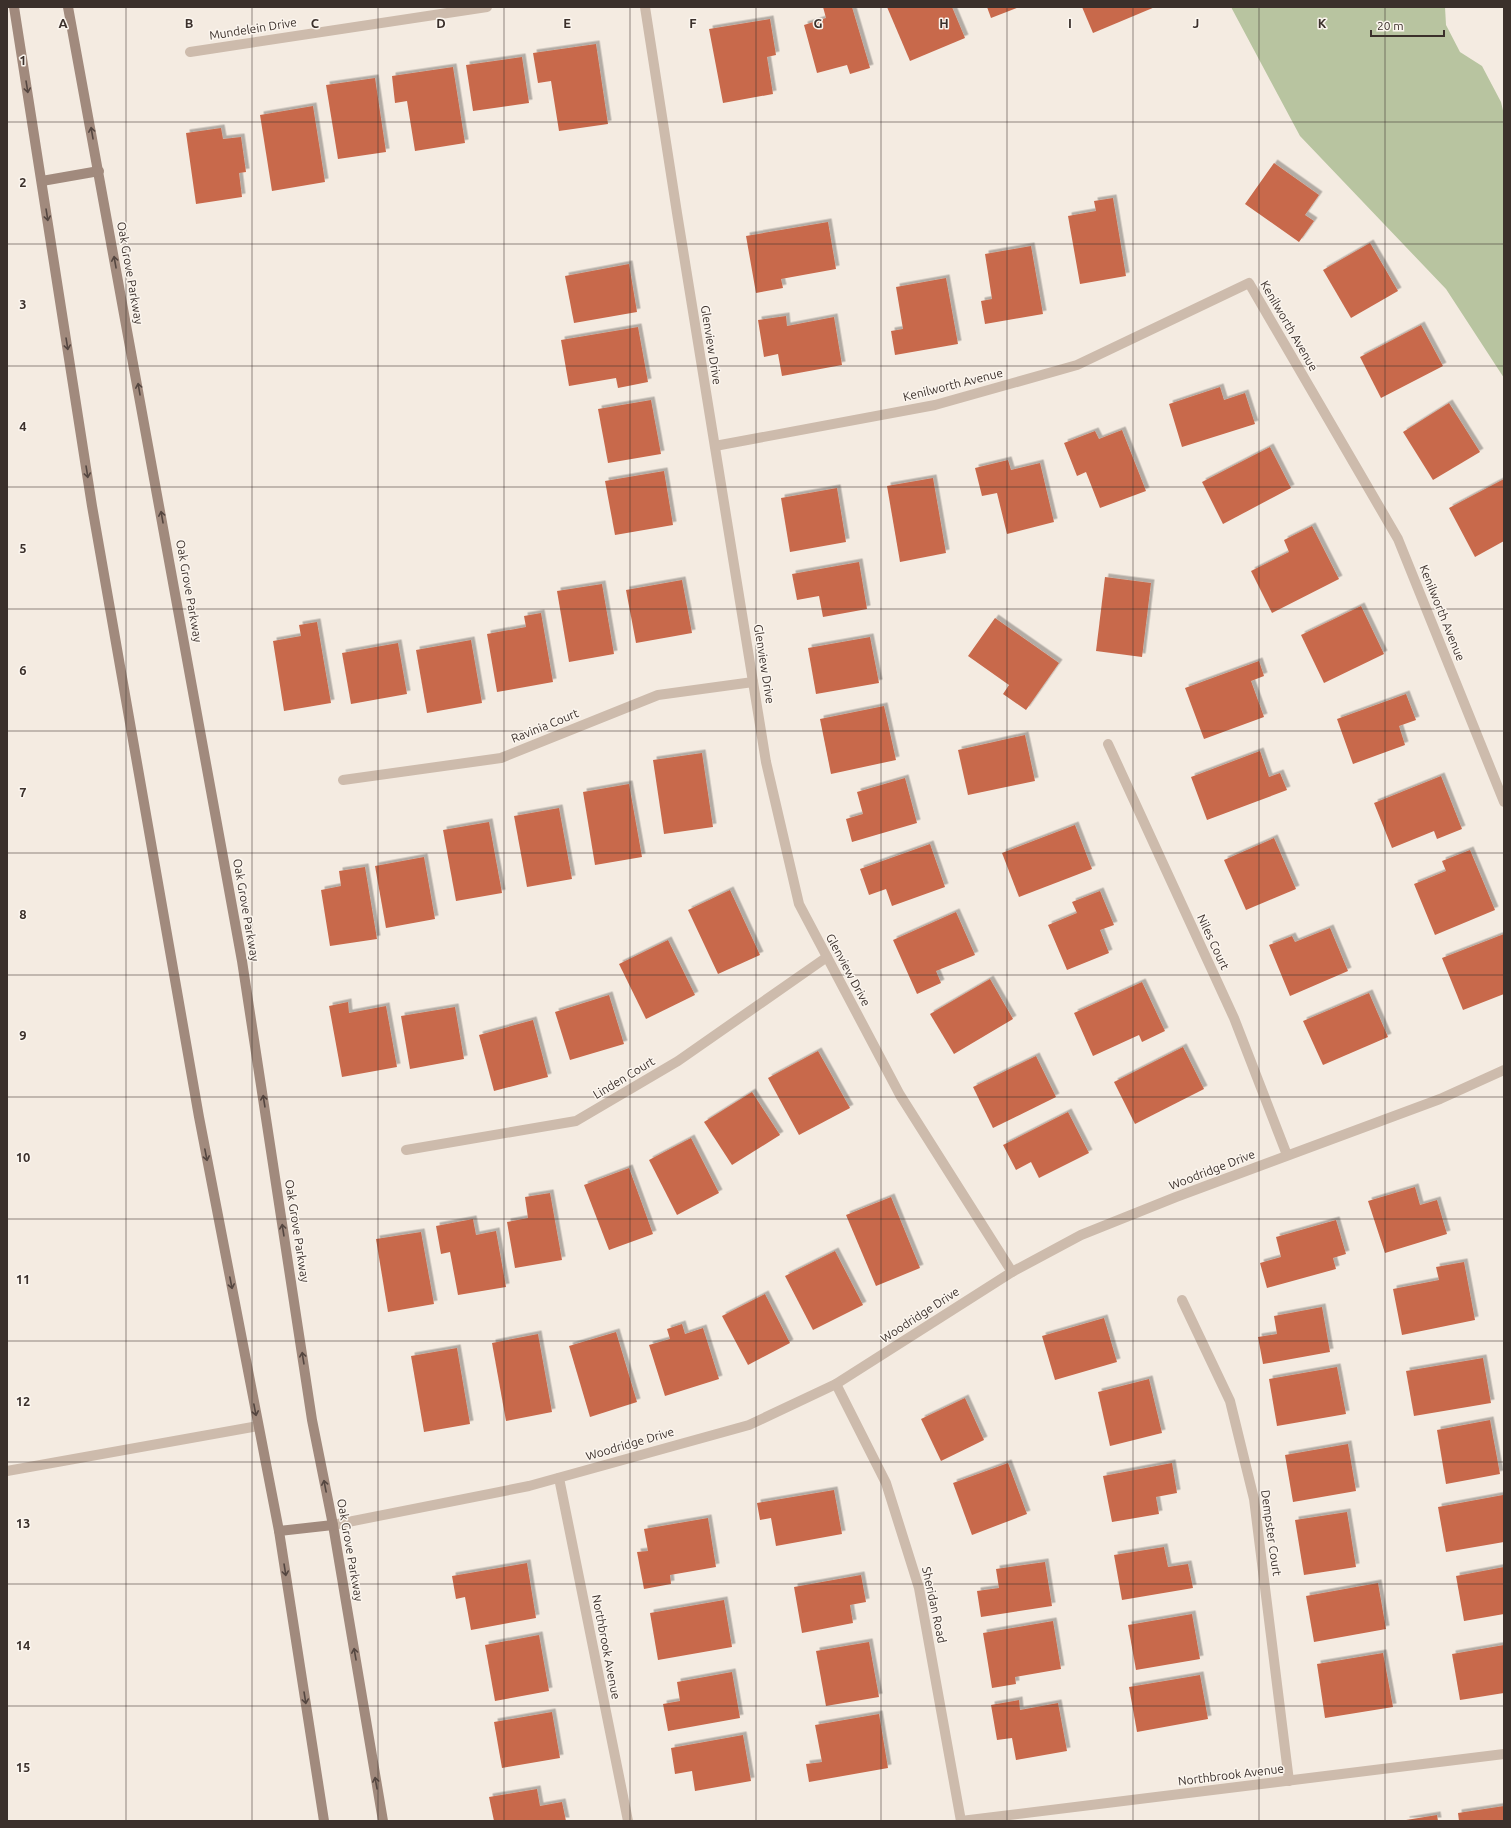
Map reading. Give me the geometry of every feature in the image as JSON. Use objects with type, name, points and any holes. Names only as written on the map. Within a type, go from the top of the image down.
[{"type":"main road","points":[[14,7],[92,506],[196,1101],[279,1531],[324,1821]]},
{"type":"main road","name":"Oak Grove Parkway","points":[[68,7],[242,961],[312,1420],[333,1525],[383,1821]]},
{"type":"main road","points":[[42,182],[99,171]]},
{"type":"main road","points":[[279,1531],[333,1525]]},
{"type":"street","name":"Mundelein Drive","points":[[190,52],[487,7]]},
{"type":"street","name":"Glenview Drive","points":[[645,7],[766,762],[799,904],[900,1095],[1012,1272]]},
{"type":"street","name":"Kenilworth Avenue","points":[[715,446],[934,405],[1076,366],[1249,283],[1398,539],[1504,802]]},
{"type":"street","name":"Ravinia Court","points":[[342,780],[502,758],[658,695],[753,682]]},
{"type":"street","name":"Niles Court","points":[[1108,744],[1234,1018],[1287,1155]]},
{"type":"street","name":"Linden Court","points":[[406,1150],[576,1122],[678,1061],[827,957]]},
{"type":"street","name":"Woodridge Drive","points":[[333,1525],[529,1486],[749,1425],[836,1384],[1012,1272],[1081,1235],[1176,1197],[1440,1099],[1504,1070]]},
{"type":"street","name":"Dempster Court","points":[[1182,1300],[1230,1401],[1254,1499],[1288,1781]]},
{"type":"street","name":"Sheridan Road","points":[[836,1384],[886,1483],[919,1588],[961,1821]]},
{"type":"street","points":[[7,1471],[258,1426]]},
{"type":"street","name":"Northbrook Avenue","points":[[559,1478],[628,1821]]},
{"type":"street","name":"Northbrook Avenue","points":[[961,1821],[1504,1754]]},
{"type":"green space","points":[[1231,7],[1445,7],[1446,25],[1460,52],[1482,66],[1501,102],[1504,115],[1504,378],[1446,289],[1300,136]]},
{"type":"building","points":[[823,7],[852,7],[870,68],[850,74],[847,65],[817,73],[804,25],[826,18]]},
{"type":"building","points":[[887,7],[952,7],[965,38],[910,61]]},
{"type":"building","points":[[987,7],[1019,7],[991,18]]},
{"type":"building","points":[[1082,7],[1155,7],[1093,33]]},
{"type":"building","points":[[770,19],[776,55],[767,57],[773,94],[723,103],[709,29]]},
{"type":"building","points":[[596,44],[608,124],[559,131],[551,81],[538,83],[533,53]]},
{"type":"building","points":[[522,57],[529,103],[473,111],[466,65]]},
{"type":"building","points":[[453,67],[465,143],[415,151],[407,101],[395,103],[392,76]]},
{"type":"building","points":[[375,78],[386,152],[338,159],[326,85]]},
{"type":"building","points":[[313,106],[325,182],[272,191],[260,115]]},
{"type":"building","points":[[221,128],[223,139],[241,137],[246,172],[239,173],[242,197],[196,204],[186,133]]},
{"type":"building","points":[[1274,163],[1319,195],[1305,215],[1314,221],[1299,242],[1245,204]]},
{"type":"building","points":[[1113,198],[1126,276],[1080,284],[1068,216],[1096,211],[1094,201]]},
{"type":"building","points":[[828,222],[836,269],[781,279],[783,288],[756,293],[746,236]]},
{"type":"building","points":[[1370,243],[1398,291],[1351,318],[1323,270]]},
{"type":"building","points":[[1031,246],[1043,314],[985,324],[981,301],[992,299],[985,254]]},
{"type":"building","points":[[629,264],[637,312],[574,323],[565,276]]},
{"type":"building","points":[[946,278],[958,344],[895,355],[891,331],[903,329],[896,287]]},
{"type":"building","points":[[786,316],[787,326],[834,317],[842,365],[782,376],[778,354],[764,357],[758,320]]},
{"type":"building","points":[[1421,325],[1443,366],[1381,398],[1360,357]]},
{"type":"building","points":[[638,327],[648,382],[618,388],[616,378],[569,386],[561,340]]},
{"type":"building","points":[[1220,387],[1224,400],[1245,393],[1255,424],[1182,447],[1169,404]]},
{"type":"building","points":[[651,400],[661,454],[608,463],[598,409]]},
{"type":"building","points":[[1449,403],[1480,452],[1433,480],[1403,432]]},
{"type":"building","points":[[1122,430],[1146,491],[1100,508],[1086,472],[1077,476],[1064,443],[1095,431],[1099,439]]},
{"type":"building","points":[[1270,447],[1291,488],[1223,524],[1202,482]]},
{"type":"building","points":[[1008,460],[1011,470],[1040,463],[1054,522],[1007,534],[997,493],[982,496],[975,468]]},
{"type":"building","points":[[664,471],[673,525],[615,535],[605,481]]},
{"type":"building","points":[[933,478],[946,553],[900,562],[887,486]]},
{"type":"building","points":[[1504,479],[1504,541],[1475,557],[1449,508]]},
{"type":"building","points":[[837,488],[846,542],[790,552],[781,498]]},
{"type":"building","points":[[1312,526],[1339,579],[1272,613],[1251,571],[1289,552],[1284,540]]},
{"type":"building","points":[[859,562],[867,609],[823,617],[819,596],[797,600],[792,574]]},
{"type":"building","points":[[1105,577],[1151,583],[1142,657],[1096,651]]},
{"type":"building","points":[[682,580],[692,633],[636,643],[626,590]]},
{"type":"building","points":[[602,584],[614,654],[569,662],[557,591]]},
{"type":"building","points":[[1361,606],[1384,654],[1324,683],[1301,635]]},
{"type":"building","points":[[541,613],[553,682],[497,692],[487,634],[526,627],[524,616]]},
{"type":"building","points":[[995,618],[1059,663],[1026,710],[1003,694],[1009,685],[968,656]]},
{"type":"building","points":[[317,622],[331,703],[284,711],[273,641],[301,636],[299,625]]},
{"type":"building","points":[[870,637],[879,683],[816,694],[808,648]]},
{"type":"building","points":[[471,640],[482,703],[427,713],[416,650]]},
{"type":"building","points":[[398,643],[407,694],[351,704],[342,653]]},
{"type":"building","points":[[1259,661],[1264,676],[1251,681],[1264,717],[1204,739],[1185,688]]},
{"type":"building","points":[[1406,694],[1416,720],[1399,726],[1405,745],[1353,764],[1337,719]]},
{"type":"building","points":[[884,706],[896,760],[831,774],[820,719]]},
{"type":"building","points":[[1025,735],[1035,781],[968,795],[958,750]]},
{"type":"building","points":[[1260,751],[1269,777],[1280,773],[1287,790],[1207,820],[1191,777]]},
{"type":"building","points":[[702,753],[713,827],[664,834],[653,760]]},
{"type":"building","points":[[1441,776],[1462,829],[1437,839],[1434,831],[1392,848],[1374,803]]},
{"type":"building","points":[[905,778],[917,823],[852,842],[846,819],[863,814],[857,792]]},
{"type":"building","points":[[629,784],[642,857],[595,865],[583,792]]},
{"type":"building","points":[[559,808],[572,879],[527,887],[514,816]]},
{"type":"building","points":[[489,822],[502,893],[456,901],[443,830]]},
{"type":"building","points":[[1075,825],[1092,869],[1019,897],[1002,853]]},
{"type":"building","points":[[1274,838],[1296,889],[1246,910],[1224,860]]},
{"type":"building","points":[[930,844],[945,887],[892,906],[886,889],[869,895],[860,869]]},
{"type":"building","points":[[1470,850],[1495,910],[1435,935],[1414,884],[1446,871],[1442,861]]},
{"type":"building","points":[[424,857],[435,919],[386,928],[375,866]]},
{"type":"building","points":[[365,867],[377,939],[330,946],[321,890],[341,886],[339,871]]},
{"type":"building","points":[[730,890],[760,955],[718,974],[688,910]]},
{"type":"building","points":[[1100,891],[1114,925],[1100,930],[1109,953],[1067,970],[1048,925],[1077,913],[1072,902]]},
{"type":"building","points":[[956,912],[975,955],[936,971],[941,983],[917,994],[893,940]]},
{"type":"building","points":[[1330,928],[1348,971],[1290,996],[1269,945],[1292,936],[1295,942]]},
{"type":"building","points":[[1504,934],[1504,994],[1463,1010],[1442,958]]},
{"type":"building","points":[[668,940],[695,995],[646,1019],[619,964]]},
{"type":"building","points":[[990,979],[1013,1019],[954,1054],[930,1014]]},
{"type":"building","points":[[1142,982],[1165,1031],[1142,1042],[1139,1035],[1093,1056],[1074,1013]]},
{"type":"building","points":[[1369,993],[1388,1037],[1323,1065],[1303,1021]]},
{"type":"building","points":[[609,995],[624,1044],[570,1060],[555,1012]]},
{"type":"building","points":[[348,1002],[349,1013],[386,1006],[397,1067],[342,1077],[329,1006]]},
{"type":"building","points":[[455,1007],[464,1059],[410,1069],[401,1016]]},
{"type":"building","points":[[533,1020],[548,1077],[494,1091],[479,1035]]},
{"type":"building","points":[[1183,1047],[1204,1089],[1135,1124],[1114,1082]]},
{"type":"building","points":[[818,1051],[850,1108],[799,1135],[768,1078]]},
{"type":"building","points":[[1036,1056],[1056,1097],[993,1128],[973,1087]]},
{"type":"building","points":[[752,1092],[780,1135],[732,1165],[704,1122]]},
{"type":"building","points":[[1068,1112],[1089,1153],[1039,1178],[1031,1162],[1016,1170],[1003,1145]]},
{"type":"building","points":[[691,1138],[719,1193],[677,1215],[649,1160]]},
{"type":"building","points":[[629,1168],[653,1234],[609,1250],[584,1185]]},
{"type":"building","points":[[1415,1187],[1420,1205],[1437,1200],[1447,1234],[1385,1253],[1368,1201]]},
{"type":"building","points":[[550,1193],[562,1260],[515,1268],[507,1222],[528,1218],[525,1197]]},
{"type":"building","points":[[891,1197],[920,1268],[876,1286],[846,1215]]},
{"type":"building","points":[[473,1219],[476,1235],[496,1231],[506,1287],[458,1295],[450,1252],[441,1254],[436,1226]]},
{"type":"building","points":[[1336,1220],[1346,1254],[1333,1258],[1336,1269],[1267,1288],[1260,1263],[1281,1257],[1276,1237]]},
{"type":"building","points":[[421,1232],[434,1304],[388,1312],[376,1239]]},
{"type":"building","points":[[835,1251],[863,1305],[813,1330],[785,1276]]},
{"type":"building","points":[[1464,1262],[1475,1320],[1402,1335],[1393,1289],[1439,1280],[1436,1267]]},
{"type":"building","points":[[765,1294],[790,1343],[748,1365],[722,1316]]},
{"type":"building","points":[[1322,1307],[1330,1352],[1263,1364],[1258,1337],[1277,1334],[1274,1316]]},
{"type":"building","points":[[1104,1318],[1117,1362],[1055,1380],[1042,1336]]},
{"type":"building","points":[[682,1324],[685,1334],[703,1328],[719,1379],[665,1396],[649,1345],[670,1339],[667,1329]]},
{"type":"building","points":[[616,1332],[637,1402],[590,1417],[569,1346]]},
{"type":"building","points":[[538,1334],[552,1412],[506,1421],[492,1343]]},
{"type":"building","points":[[457,1348],[470,1424],[424,1432],[411,1356]]},
{"type":"building","points":[[1483,1358],[1491,1403],[1414,1416],[1406,1371]]},
{"type":"building","points":[[1337,1367],[1346,1414],[1277,1426],[1269,1379]]},
{"type":"building","points":[[1149,1379],[1162,1433],[1110,1446],[1098,1392]]},
{"type":"building","points":[[965,1398],[984,1440],[941,1461],[921,1419]]},
{"type":"building","points":[[1490,1420],[1500,1474],[1446,1484],[1437,1430]]},
{"type":"building","points":[[1348,1444],[1356,1491],[1293,1502],[1285,1455]]},
{"type":"building","points":[[1008,1463],[1027,1514],[972,1535],[953,1483]]},
{"type":"building","points":[[1172,1463],[1177,1493],[1156,1497],[1159,1514],[1112,1522],[1103,1476]]},
{"type":"building","points":[[834,1490],[842,1534],[776,1546],[771,1518],[760,1520],[757,1503]]},
{"type":"building","points":[[1503,1495],[1504,1542],[1446,1552],[1438,1507]]},
{"type":"building","points":[[1347,1512],[1356,1567],[1304,1575],[1295,1520]]},
{"type":"building","points":[[708,1518],[716,1567],[670,1575],[671,1584],[644,1589],[637,1552],[648,1551],[644,1529]]},
{"type":"building","points":[[1164,1547],[1168,1567],[1188,1564],[1193,1588],[1122,1600],[1114,1555]]},
{"type":"building","points":[[1045,1562],[1052,1606],[981,1617],[977,1591],[999,1588],[996,1569]]},
{"type":"building","points":[[527,1563],[536,1618],[471,1630],[465,1597],[456,1599],[452,1576]]},
{"type":"building","points":[[1504,1567],[1504,1614],[1464,1621],[1456,1576]]},
{"type":"building","points":[[861,1575],[866,1602],[850,1605],[853,1623],[802,1633],[794,1587]]},
{"type":"building","points":[[1378,1583],[1386,1629],[1314,1642],[1306,1596]]},
{"type":"building","points":[[724,1600],[732,1647],[658,1660],[650,1613]]},
{"type":"building","points":[[1192,1614],[1200,1659],[1136,1670],[1128,1625]]},
{"type":"building","points":[[1053,1621],[1061,1669],[1015,1677],[1016,1684],[992,1688],[983,1633]]},
{"type":"building","points":[[539,1635],[549,1691],[495,1701],[485,1645]]},
{"type":"building","points":[[869,1642],[879,1697],[826,1706],[816,1651]]},
{"type":"building","points":[[1504,1645],[1504,1693],[1460,1700],[1452,1654]]},
{"type":"building","points":[[1383,1653],[1393,1707],[1325,1718],[1317,1664]]},
{"type":"building","points":[[732,1672],[740,1718],[668,1731],[663,1704],[680,1701],[677,1682]]},
{"type":"building","points":[[1200,1675],[1208,1719],[1137,1732],[1129,1687]]},
{"type":"building","points":[[1019,1700],[1020,1710],[1058,1703],[1067,1751],[1016,1760],[1012,1738],[997,1740],[991,1705]]},
{"type":"building","points":[[552,1712],[560,1758],[502,1768],[494,1722]]},
{"type":"building","points":[[879,1714],[888,1768],[809,1782],[806,1764],[822,1762],[815,1725]]},
{"type":"building","points":[[743,1735],[751,1781],[695,1791],[692,1771],[675,1774],[671,1748]]},
{"type":"building","points":[[537,1789],[540,1806],[562,1802],[566,1821],[494,1821],[489,1797]]},
{"type":"building","points":[[1504,1806],[1504,1821],[1459,1821],[1458,1813]]},
{"type":"building","points":[[1437,1815],[1438,1821],[1406,1821],[1406,1820]]}]
